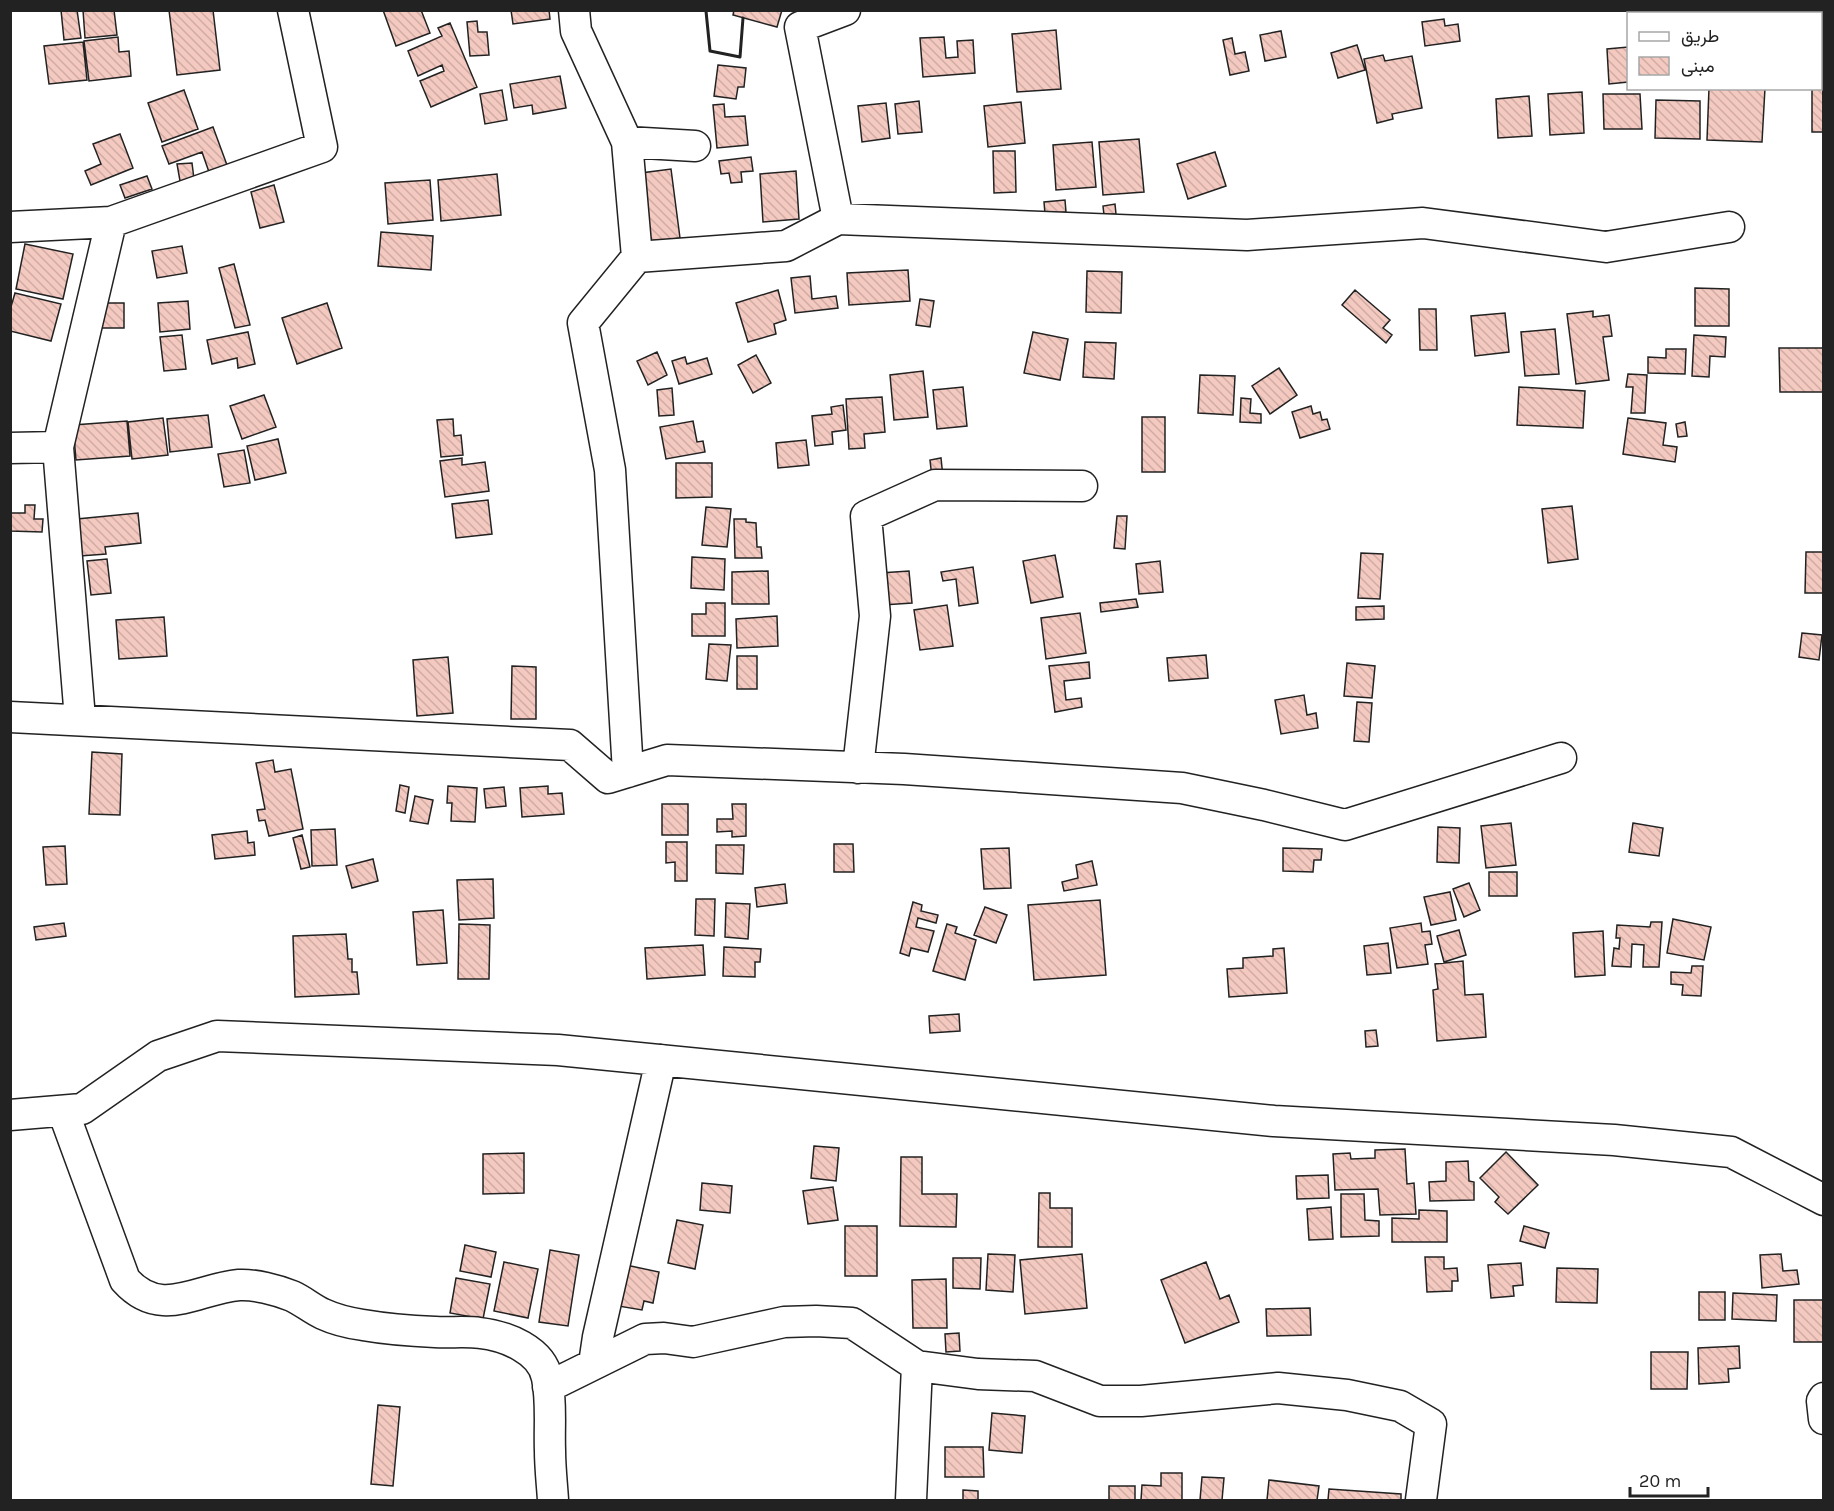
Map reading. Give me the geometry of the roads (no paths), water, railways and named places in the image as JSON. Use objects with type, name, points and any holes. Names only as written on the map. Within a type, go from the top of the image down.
[{"type":"street","points":[[10,227],[111,222],[322,147],[293,10]]},
{"type":"street","points":[[574,10],[576,31],[627,142],[637,257],[583,323],[610,470],[628,772]]},
{"type":"street","points":[[838,219],[801,19],[844,10]]},
{"type":"street","points":[[627,142],[695,146]]},
{"type":"street","points":[[637,257],[786,246],[838,219],[1247,235],[1423,223],[1606,247],[1729,227]]},
{"type":"street","points":[[80,720],[58,447],[111,222]]},
{"type":"street","points":[[10,447],[58,447]]},
{"type":"street","points":[[858,768],[875,616],[866,516],[935,484],[1082,486]]},
{"type":"street","points":[[10,717],[570,745],[608,778],[667,760],[858,768],[1182,788],[1345,825],[1561,758]]},
{"type":"street","points":[[10,1115],[82,1109],[158,1056],[218,1036],[558,1050],[1274,1121],[1614,1140],[1731,1152],[1824,1200]]},
{"type":"street","points":[[594,1364],[598,1337],[661,1060]]},
{"type":"street","points":[[63,1111],[125,1280],[134,1290],[148,1298],[165,1302],[241,1285],[291,1296],[321,1314],[363,1325],[434,1332],[480,1333],[505,1338],[521,1346],[539,1360],[547,1376],[553,1500]]},
{"type":"street","points":[[548,1387],[645,1339],[664,1338],[693,1342],[784,1322],[852,1323],[917,1366],[978,1374],[1035,1376],[1100,1401],[1141,1401],[1278,1388],[1347,1395],[1400,1406],[1431,1424],[1421,1500]]},
{"type":"street","points":[[911,1500],[917,1366]]},
{"type":"street","points":[[1824,1398],[1822,1401],[1824,1419]]}]
